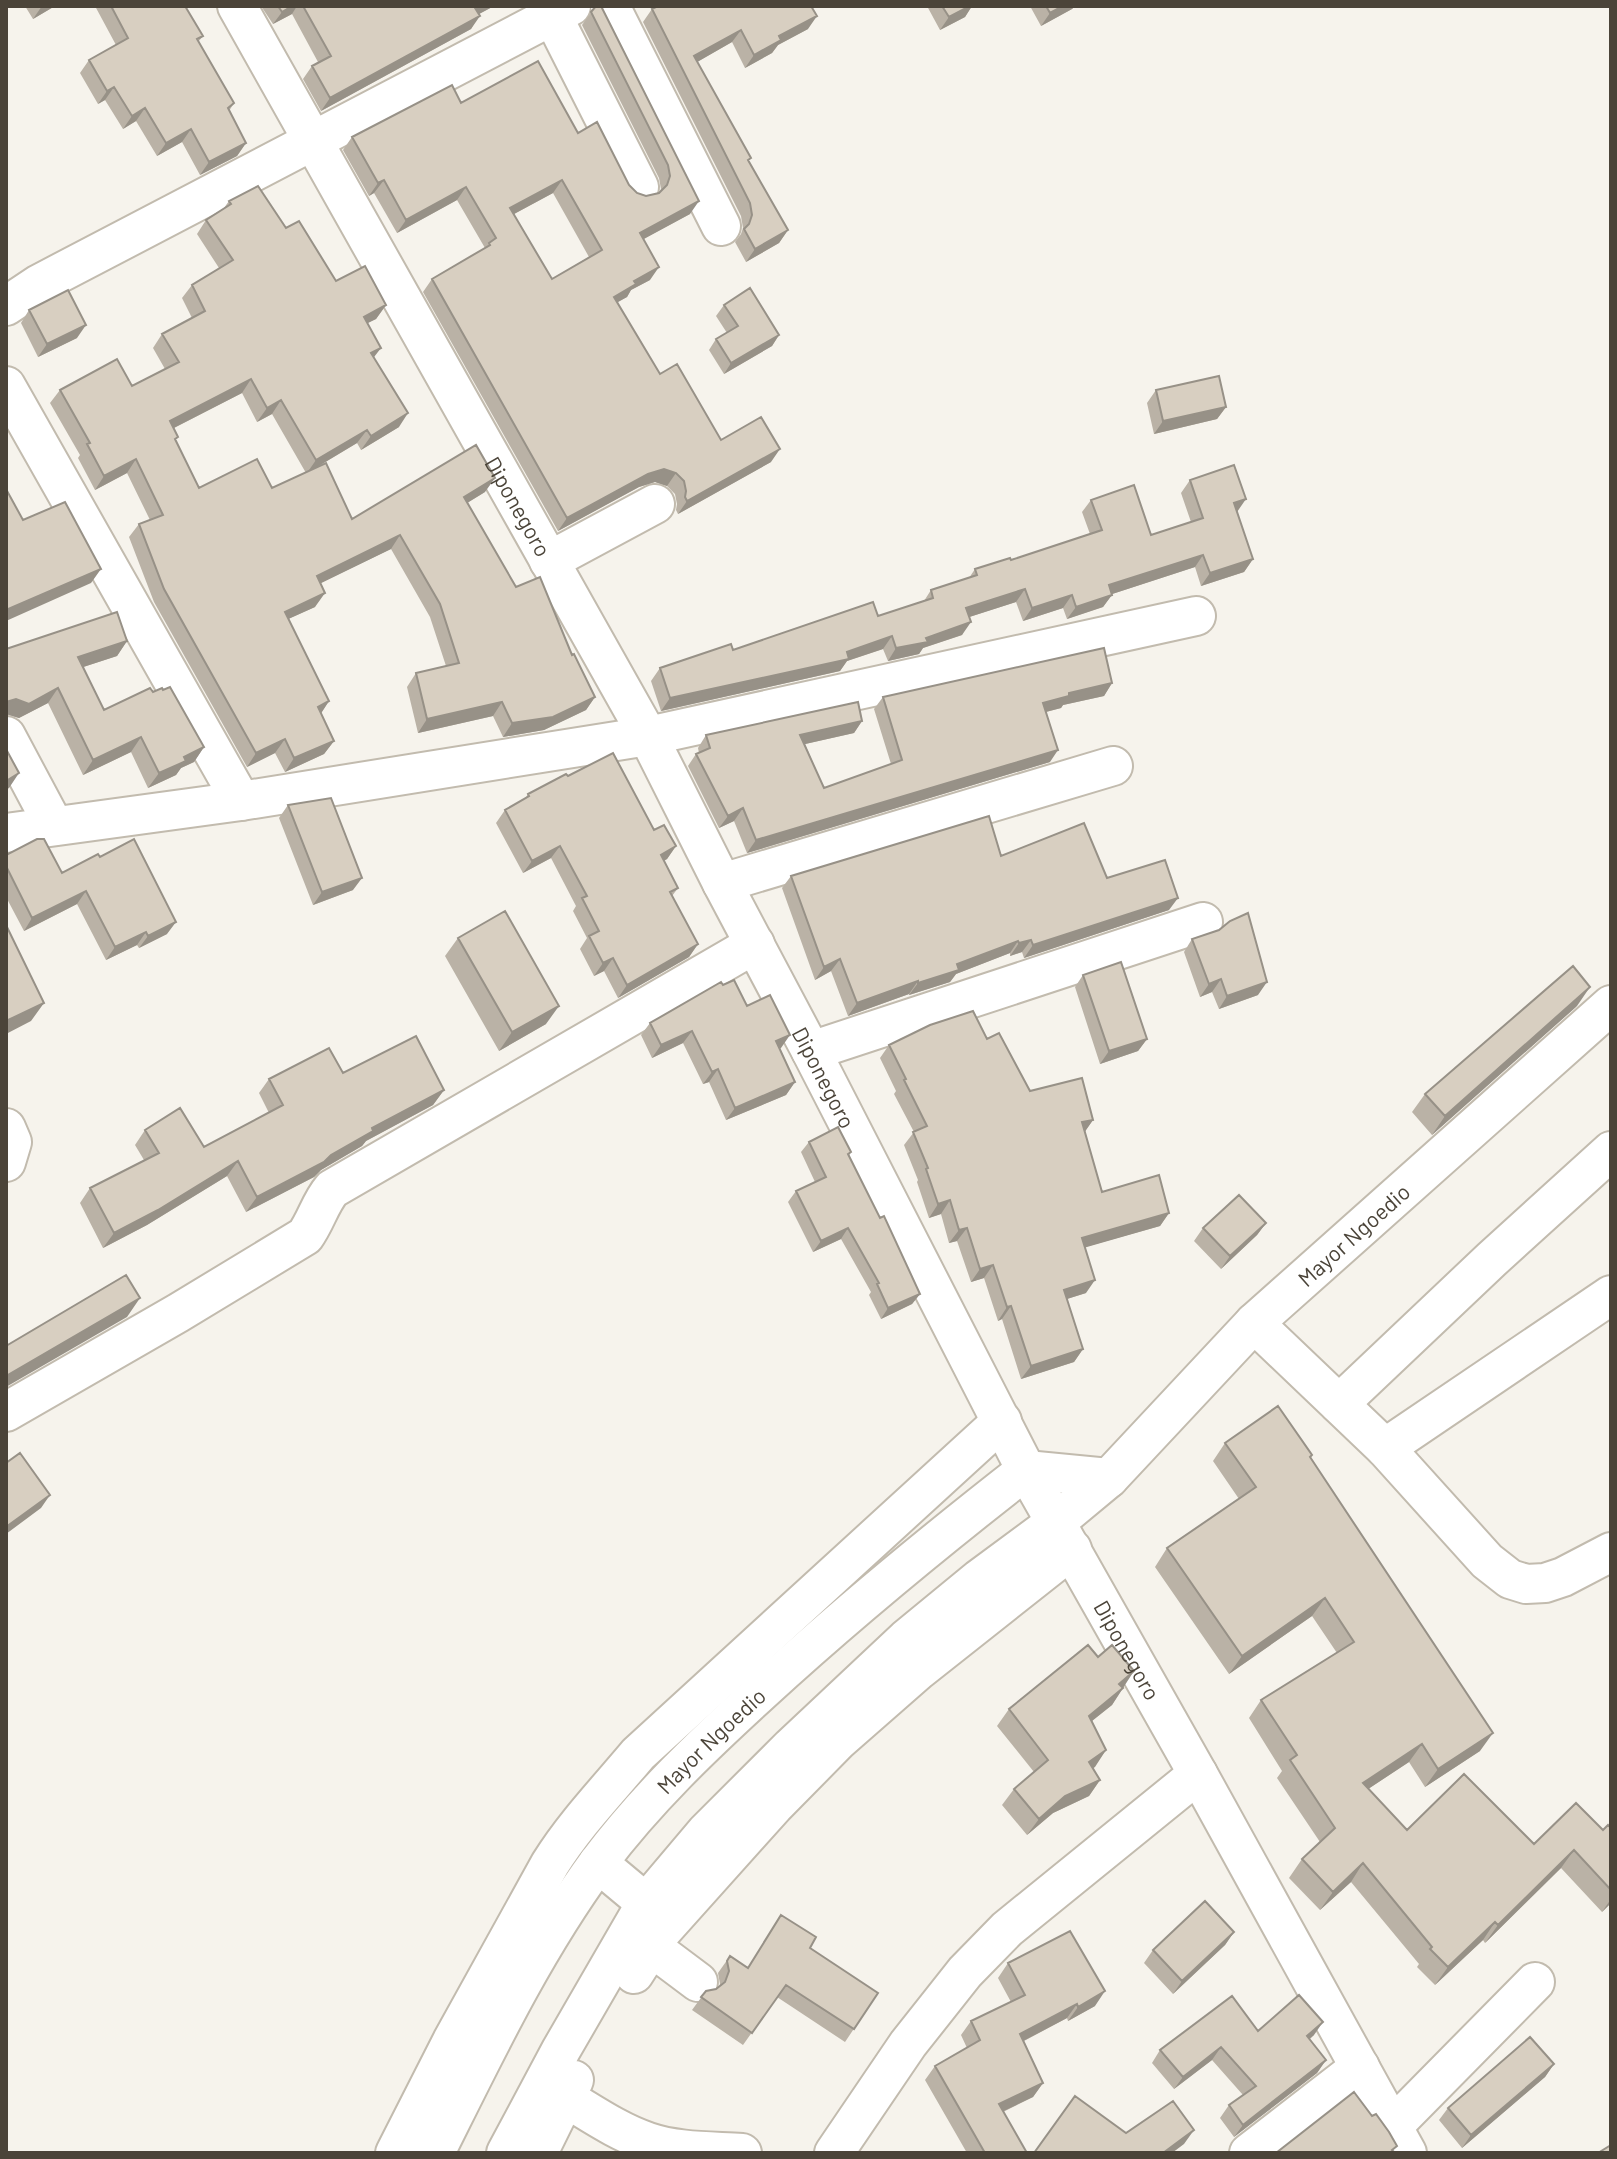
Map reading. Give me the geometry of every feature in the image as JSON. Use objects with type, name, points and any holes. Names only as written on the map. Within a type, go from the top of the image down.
[{"type":"street","name":"Diponegoro","points":[[237,6],[648,736],[1026,1470],[1400,2140]]},
{"type":"street","points":[[610,6],[721,226]]},
{"type":"street","points":[[6,306],[39,284],[562,11],[639,187]]},
{"type":"street","points":[[6,386],[241,801]]},
{"type":"street","points":[[549,561],[655,504]]},
{"type":"street","points":[[6,833],[241,801],[648,736],[1196,616]]},
{"type":"street","points":[[6,736],[54,826]]},
{"type":"street","points":[[722,883],[1113,766]]},
{"type":"street","points":[[811,1051],[1203,922]]},
{"type":"street","points":[[6,1412],[305,1236],[313,1226],[324,1198],[332,1189],[755,944]]},
{"type":"street","name":"Mayor Ngoedio","points":[[506,2153],[646,1903],[717,1822],[791,1747],[906,1639],[979,1579],[1064,1535],[1109,1478],[1254,1323],[1611,1005]]},
{"type":"street","points":[[6,1128],[12,1142],[6,1162]]},
{"type":"street","points":[[1339,1404],[1611,1151]]},
{"type":"street","points":[[1385,1448],[1611,1295]]},
{"type":"street","points":[[1254,1323],[1385,1448],[1487,1561],[1510,1579],[1526,1584],[1545,1583],[1611,1552]]},
{"type":"street","points":[[395,2153],[452,2041],[550,1864],[575,1828],[638,1754],[1002,1421]]},
{"type":"street","points":[[1026,1470],[1109,1478]]},
{"type":"street","name":"Mayor Ngoedio","points":[[435,2153],[511,2000],[540,1950],[598,1863],[657,1791],[706,1741],[821,1638],[1026,1470]]},
{"type":"street","points":[[538,2153],[570,2100],[675,1965],[661,1932],[774,1806],[838,1741],[1064,1535]]},
{"type":"street","points":[[834,2153],[908,2044],[965,1972],[1007,1929],[1198,1774]]},
{"type":"street","points":[[598,1863],[646,1903]]},
{"type":"street","points":[[1400,2140],[1535,1982]]},
{"type":"street","points":[[1249,2153],[1360,2067]]},
{"type":"street","points":[[570,2100],[626,2133],[650,2143],[742,2153]]},
{"type":"building","points":[[111,6],[185,6],[203,36],[197,39],[234,103],[228,108],[246,143],[209,162],[191,129],[166,143],[145,108],[132,116],[114,87],[107,91],[89,60],[128,38]]},
{"type":"building","points":[[278,6],[292,6],[282,12]]},
{"type":"building","points":[[303,6],[479,6],[475,8],[480,16],[330,98],[312,66],[331,56]]},
{"type":"building","points":[[596,6],[601,6],[699,201],[640,233],[659,267],[614,297],[660,374],[677,364],[721,440],[761,417],[780,449],[687,501],[684,481],[676,473],[664,469],[648,474],[567,518],[432,279],[490,245],[496,238],[466,187],[406,220],[384,180],[378,183],[352,137],[452,85],[461,103],[538,61],[578,133],[597,122],[629,185],[646,196],[659,193],[670,176],[668,165],[591,12]],"holes":[[[562,180],[602,250],[552,279],[510,208]]]},
{"type":"building","points":[[658,6],[811,6],[817,16],[779,36],[781,40],[754,55],[741,30],[694,56],[788,230],[755,249],[744,229],[752,215],[750,203],[652,9]]},
{"type":"building","points":[[942,6],[970,6],[949,17]]},
{"type":"building","points":[[1046,6],[1063,6],[1050,13]]},
{"type":"building","points":[[258,186],[286,228],[299,221],[336,281],[365,266],[386,305],[364,317],[381,348],[371,353],[408,413],[371,436],[367,430],[316,460],[281,400],[267,408],[251,379],[170,421],[178,437],[175,439],[199,488],[257,459],[272,488],[326,463],[352,519],[476,445],[495,478],[464,497],[516,587],[540,577],[572,655],[595,697],[553,717],[512,723],[502,702],[427,719],[416,673],[459,663],[440,604],[400,535],[317,576],[325,593],[285,612],[329,701],[318,707],[334,741],[294,758],[285,739],[256,753],[164,589],[139,524],[163,515],[136,459],[104,476],[87,444],[90,443],[60,390],[117,359],[132,386],[179,362],[162,334],[205,311],[192,285],[233,260],[206,220],[231,204],[229,201]]},
{"type":"building","points":[[750,288],[779,335],[731,363],[716,339],[738,326],[724,305]]},
{"type":"building","points":[[68,290],[86,325],[47,344],[29,310]]},
{"type":"building","points":[[1219,376],[1226,407],[1163,421],[1156,390]]},
{"type":"building","points":[[1234,465],[1246,499],[1234,503],[1253,559],[1210,573],[1203,555],[1109,585],[1112,595],[1076,607],[1072,595],[1032,608],[1025,589],[966,608],[971,622],[926,638],[928,642],[896,648],[892,636],[847,652],[849,659],[670,698],[660,668],[731,644],[733,650],[873,602],[878,616],[933,598],[931,590],[977,575],[975,569],[1102,530],[1091,500],[1134,485],[1151,535],[1203,518],[1190,480]]},
{"type":"building","points":[[6,489],[23,520],[65,502],[101,569],[6,610]]},
{"type":"building","points":[[117,612],[127,641],[78,657],[104,710],[150,688],[153,692],[170,687],[204,747],[184,757],[186,761],[159,773],[141,737],[93,760],[58,688],[29,704],[16,699],[6,702],[6,649]]},
{"type":"building","points":[[1104,648],[1112,683],[1043,703],[1058,750],[756,840],[743,808],[728,816],[696,754],[710,748],[706,735],[858,702],[862,721],[800,735],[824,788],[902,760],[883,697]]},
{"type":"building","points":[[6,749],[19,773],[6,781]]},
{"type":"building","points":[[613,753],[654,830],[664,825],[676,846],[661,855],[678,888],[670,892],[698,944],[627,985],[613,958],[603,963],[589,936],[599,931],[582,898],[587,896],[560,846],[532,861],[505,810],[528,794]]},
{"type":"building","points":[[331,798],[362,878],[322,892],[288,805]]},
{"type":"building","points":[[989,816],[1001,856],[1084,823],[1107,878],[1165,860],[1178,898],[1033,945],[1031,940],[1018,941],[957,964],[959,970],[857,1003],[840,959],[824,967],[791,876]]},
{"type":"building","points":[[37,839],[44,839],[62,873],[134,839],[176,922],[115,947],[86,891],[32,918],[6,866],[6,855]]},
{"type":"building","points":[[505,911],[559,1006],[512,1032],[458,938]]},
{"type":"building","points":[[1248,913],[1267,982],[1227,996],[1221,979],[1209,984],[1192,939],[1219,930]]},
{"type":"building","points":[[6,925],[44,1003],[6,1021]]},
{"type":"building","points":[[1121,962],[1147,1039],[1109,1051],[1083,975]]},
{"type":"building","points":[[1573,966],[1590,987],[1445,1116],[1425,1094]]},
{"type":"building","points":[[734,980],[747,1006],[770,995],[790,1035],[776,1041],[795,1082],[735,1108],[718,1069],[712,1072],[692,1031],[661,1045],[650,1023],[721,982],[723,985]]},
{"type":"building","points":[[973,1011],[987,1039],[999,1033],[1030,1091],[1082,1078],[1093,1120],[1082,1122],[1102,1192],[1159,1175],[1169,1213],[1082,1238],[1095,1280],[1064,1290],[1083,1349],[1031,1366],[1011,1306],[1007,1307],[993,1265],[980,1269],[967,1228],[959,1230],[950,1200],[938,1204],[913,1132],[927,1126],[889,1045],[930,1025]]},
{"type":"building","points":[[416,1036],[444,1090],[372,1128],[373,1131],[324,1162],[257,1197],[238,1161],[114,1233],[90,1188],[159,1153],[145,1130],[180,1108],[204,1147],[283,1105],[269,1079],[329,1048],[343,1073]]},
{"type":"building","points":[[838,1127],[851,1152],[848,1154],[880,1218],[884,1216],[920,1294],[888,1308],[879,1283],[848,1228],[821,1241],[796,1191],[826,1177],[809,1142]]},
{"type":"building","points":[[1239,1195],[1266,1223],[1230,1256],[1203,1228]]},
{"type":"building","points":[[126,1275],[140,1298],[6,1376],[6,1346]]},
{"type":"building","points":[[1278,1406],[1493,1733],[1438,1769],[1422,1744],[1363,1783],[1407,1830],[1464,1774],[1534,1844],[1576,1803],[1603,1830],[1608,1825],[1611,1828],[1611,1890],[1574,1850],[1498,1925],[1495,1922],[1448,1967],[1430,1949],[1432,1947],[1363,1863],[1333,1892],[1302,1859],[1335,1828],[1290,1760],[1297,1755],[1261,1700],[1354,1642],[1325,1598],[1242,1656],[1167,1548],[1256,1487],[1225,1443]]},
{"type":"building","points":[[20,1453],[50,1495],[6,1527],[6,1463]]},
{"type":"building","points":[[1088,1645],[1098,1657],[1112,1645],[1134,1671],[1119,1684],[1123,1688],[1089,1716],[1106,1750],[1089,1762],[1100,1780],[1065,1796],[1039,1819],[1014,1789],[1048,1760],[1009,1709]]},
{"type":"building","points":[[1205,1901],[1234,1932],[1182,1981],[1153,1950]]},
{"type":"building","points":[[781,1915],[816,1937],[810,1948],[878,1993],[854,2029],[786,1985],[752,2033],[701,1997],[706,1991],[716,1989],[725,1982],[730,1956],[748,1968]]},
{"type":"building","points":[[1070,1931],[1105,1991],[1020,2034],[1043,2083],[999,2104],[1027,2153],[985,2153],[935,2066],[980,2040],[971,2021],[1025,1995],[1008,1963]]},
{"type":"building","points":[[1299,1995],[1323,2022],[1307,2036],[1326,2060],[1243,2125],[1229,2105],[1256,2086],[1221,2047],[1183,2077],[1160,2050],[1232,1996],[1258,2031]]},
{"type":"building","points":[[1530,2037],[1554,2064],[1471,2135],[1448,2108]]},
{"type":"building","points":[[1354,2092],[1389,2132],[1397,2146],[1392,2150],[1395,2153],[1276,2153]]},
{"type":"building","points":[[1075,2096],[1126,2133],[1173,2101],[1194,2130],[1163,2153],[1034,2153]]},
{"type":"building","points":[[1611,2145],[1611,2153],[1598,2153]]}]
